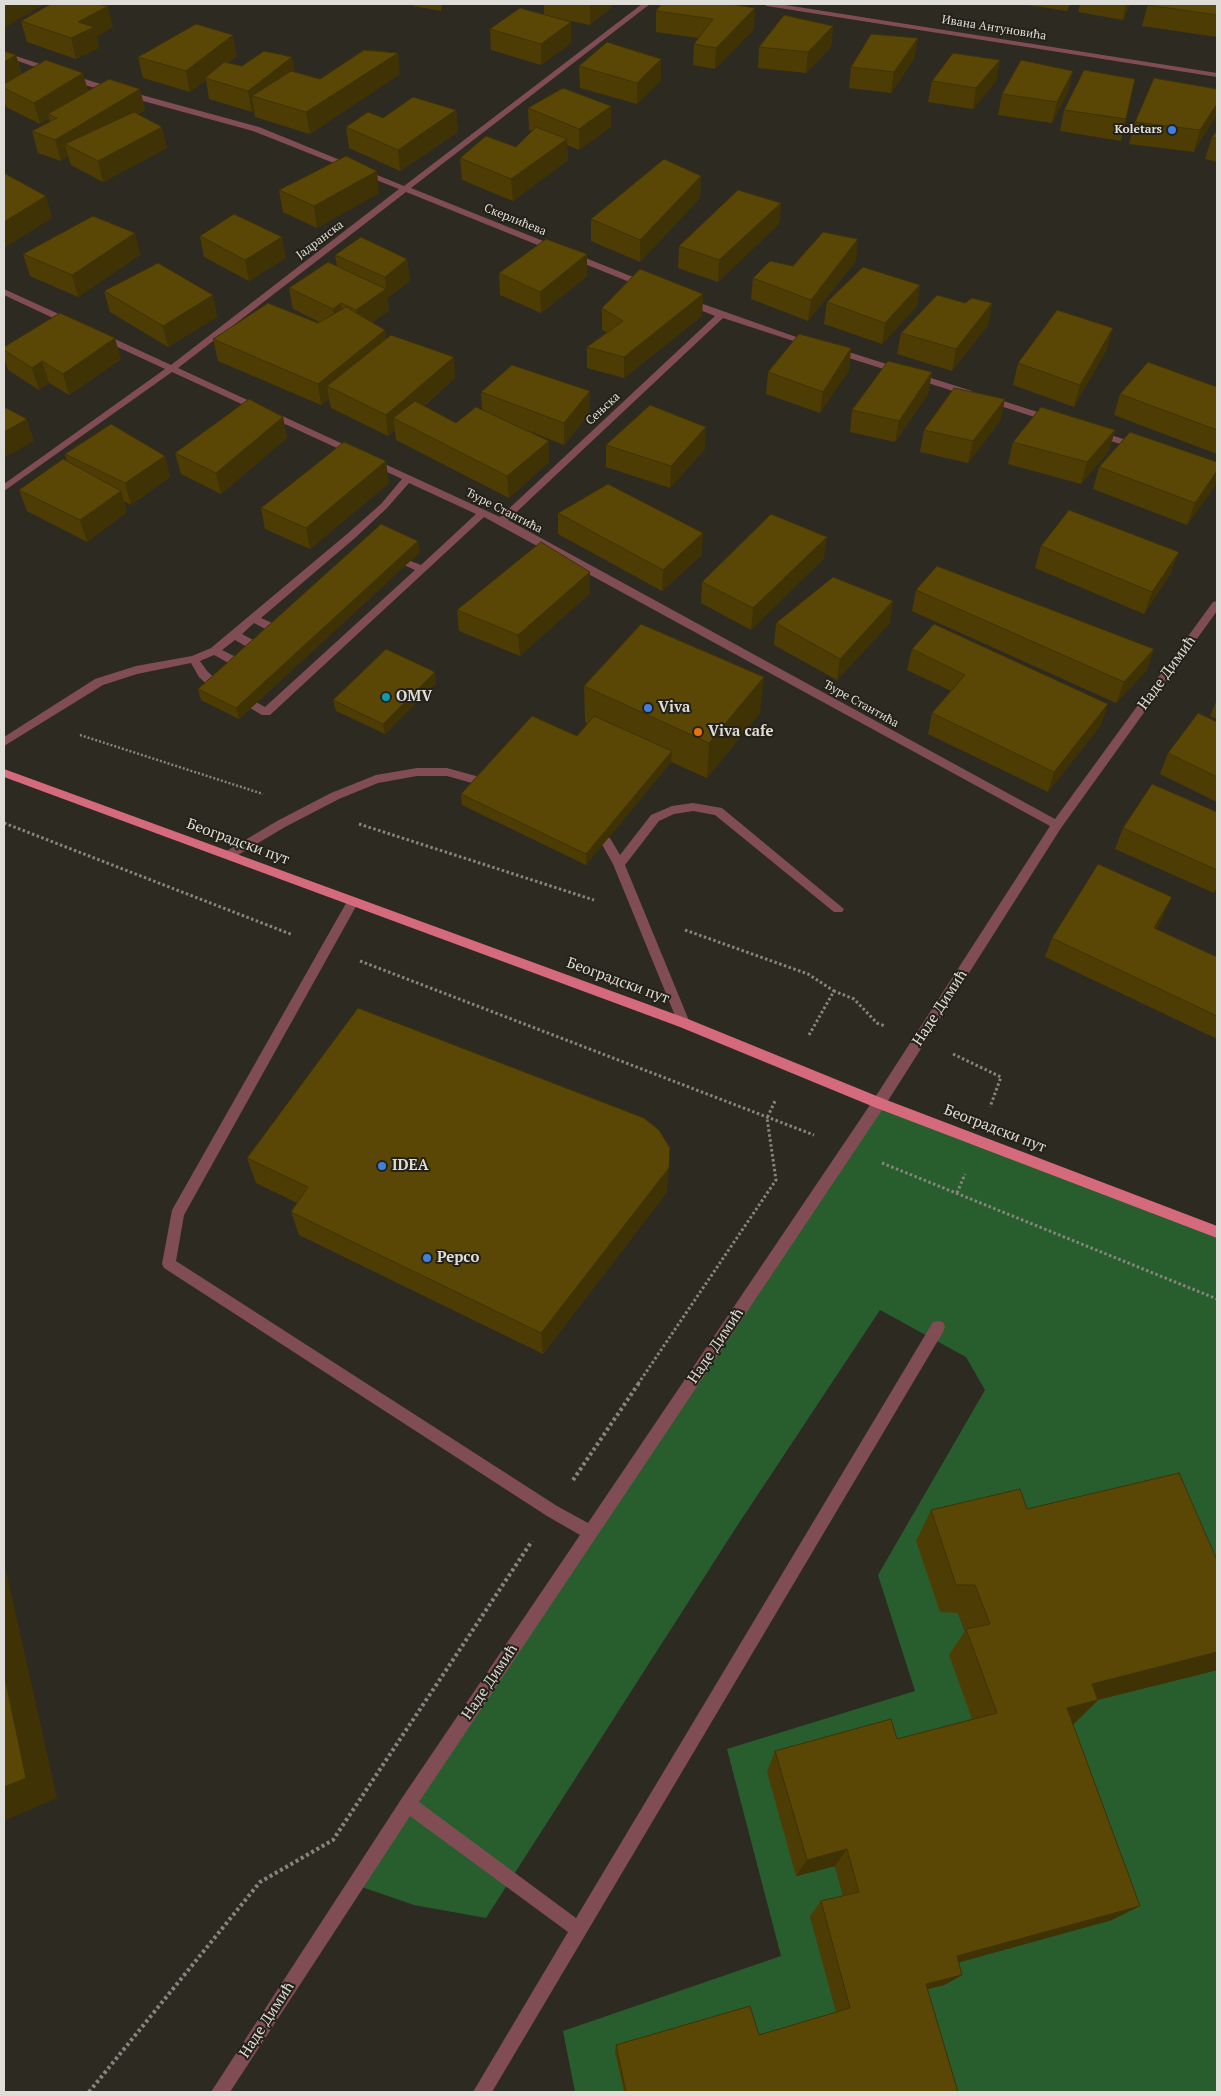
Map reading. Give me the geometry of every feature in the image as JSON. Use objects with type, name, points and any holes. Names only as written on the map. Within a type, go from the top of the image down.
[{"type":"main road","name":"Београдски пут","points":[[4,773],[684,1023],[879,1103],[1217,1232]]},
{"type":"street","name":"Јадранска","points":[[4,488],[172,368],[646,4]]},
{"type":"street","name":"Ивана Антуновића","points":[[767,4],[1217,75]]},
{"type":"street","name":"Скерлићева","points":[[4,54],[91,84],[256,129],[656,289]]},
{"type":"street","name":"Ђуре Стантића","points":[[4,292],[501,521],[1058,825]]},
{"type":"street","points":[[675,297],[721,315],[1055,420]]},
{"type":"street","name":"Сењска","points":[[501,521],[721,315]]},
{"type":"street","points":[[1093,432],[1141,447]]},
{"type":"street","points":[[4,742],[100,682],[136,670],[194,659],[215,651],[290,593],[335,555],[384,506],[408,478]]},
{"type":"street","points":[[254,705],[266,712],[483,513]]},
{"type":"street","points":[[352,536],[365,543]]},
{"type":"street","points":[[408,563],[422,569]]},
{"type":"street","points":[[389,580],[403,587]]},
{"type":"street","points":[[368,600],[382,606]]},
{"type":"street","name":"Наде Димић","points":[[220,2092],[408,1804],[879,1103],[1058,825],[1217,604]]},
{"type":"street","points":[[254,619],[277,630]]},
{"type":"street","points":[[347,620],[360,626]]},
{"type":"street","points":[[234,635],[258,648]]},
{"type":"street","points":[[315,648],[329,655]]},
{"type":"street","points":[[215,651],[240,664]]},
{"type":"street","points":[[194,659],[203,674],[216,686]]},
{"type":"street","points":[[296,666],[309,672]]},
{"type":"street","points":[[277,683],[291,690]]},
{"type":"street","points":[[229,856],[281,824],[376,779],[417,772],[447,772],[483,782]]},
{"type":"street","points":[[619,864],[655,818],[672,810],[693,807],[718,812],[838,909]]},
{"type":"street","points":[[606,841],[619,864],[684,1023]]},
{"type":"street","points":[[353,901],[177,1214],[169,1264],[552,1511],[591,1533]]},
{"type":"street","points":[[482,2092],[938,1327]]},
{"type":"street","points":[[408,1804],[579,1930]]},
{"type":"path","points":[[37,721],[640,914],[808,974],[834,991],[854,999],[877,1022],[918,1042],[960,1057]]},
{"type":"path","points":[[4,823],[848,1149],[1217,1299]]},
{"type":"path","points":[[89,2092],[260,1882],[333,1840],[552,1511],[776,1180],[767,1118],[791,1067],[834,991]]},
{"type":"green space","points":[[879,1103],[1217,1232],[1217,1656],[958,1613],[972,1650],[978,1735],[796,1876],[835,1866],[846,1906],[810,1916],[838,2017],[624,2092],[575,2092],[563,2031],[781,1956],[727,1749],[915,1691],[878,1575],[985,1390],[966,1357],[880,1310],[737,1526],[486,1918],[414,1905],[356,1885]]},
{"type":"green space","points":[[1217,1670],[1217,2092],[938,2092],[909,1994],[1068,1707]]},
{"type":"building","points":[[51,4],[96,4],[108,6],[78,22],[94,27],[71,38],[21,21]]},
{"type":"building","points":[[661,4],[731,4],[755,8],[716,48],[694,44],[713,19],[656,11]]},
{"type":"building","points":[[1217,4],[1217,15],[1147,5]]},
{"type":"building","points":[[520,8],[571,22],[541,44],[490,29]]},
{"type":"building","points":[[784,15],[833,26],[808,52],[759,47]]},
{"type":"building","points":[[196,24],[233,35],[186,71],[138,57]]},
{"type":"building","points":[[871,34],[918,38],[894,72],[851,67]]},
{"type":"building","points":[[607,42],[661,59],[637,83],[579,66]]},
{"type":"building","points":[[364,50],[398,53],[306,112],[252,96],[291,71],[320,79]]},
{"type":"building","points":[[4,51],[16,55],[4,62]]},
{"type":"building","points":[[264,51],[292,57],[248,91],[205,78],[224,62],[242,66]]},
{"type":"building","points":[[953,53],[1000,60],[976,88],[932,81]]},
{"type":"building","points":[[46,60],[83,73],[34,103],[4,88],[4,84]]},
{"type":"building","points":[[1021,60],[1073,71],[1057,102],[1002,94]]},
{"type":"building","points":[[1084,70],[1135,79],[1126,119],[1064,110]]},
{"type":"building","points":[[1154,78],[1217,89],[1217,104],[1200,130],[1135,122]]},
{"type":"building","points":[[109,79],[140,89],[55,140],[32,131],[57,118],[48,114]]},
{"type":"building","points":[[563,88],[611,106],[579,129],[528,108]]},
{"type":"building","points":[[413,97],[456,110],[398,150],[346,127],[368,112],[383,118]]},
{"type":"building","points":[[134,112],[162,127],[98,161],[65,144]]},
{"type":"building","points":[[536,127],[567,139],[511,179],[460,158],[486,136],[516,147]]},
{"type":"building","points":[[1217,131],[1217,139],[1212,137]]},
{"type":"building","points":[[346,156],[377,171],[314,206],[279,190]]},
{"type":"building","points":[[664,159],[701,176],[640,240],[591,219]]},
{"type":"building","points":[[4,173],[46,196],[4,222]]},
{"type":"building","points":[[738,190],[781,203],[719,260],[679,246]]},
{"type":"building","points":[[234,214],[282,237],[245,260],[200,236]]},
{"type":"building","points":[[93,216],[135,233],[72,275],[23,254]]},
{"type":"building","points":[[823,232],[858,239],[811,300],[753,278],[770,261],[793,266]]},
{"type":"building","points":[[361,237],[407,259],[385,277],[335,255]]},
{"type":"building","points":[[546,239],[587,254],[540,292],[499,273]]},
{"type":"building","points":[[328,262],[386,289],[356,310],[341,303],[333,309],[289,288]]},
{"type":"building","points":[[158,263],[213,295],[163,326],[104,291]]},
{"type":"building","points":[[863,267],[920,285],[885,323],[827,302]]},
{"type":"building","points":[[640,269],[703,294],[624,357],[587,347],[623,321],[602,308]]},
{"type":"building","points":[[937,295],[965,303],[972,298],[992,303],[956,349],[901,333]]},
{"type":"building","points":[[268,303],[318,323],[346,307],[385,330],[318,384],[213,339]]},
{"type":"building","points":[[1057,310],[1113,328],[1080,385],[1018,363]]},
{"type":"building","points":[[60,313],[115,338],[63,374],[42,361],[32,368],[4,350],[4,347]]},
{"type":"building","points":[[799,334],[851,348],[823,392],[768,372]]},
{"type":"building","points":[[391,335],[454,357],[386,415],[327,386]]},
{"type":"building","points":[[888,361],[932,372],[899,421],[852,410]]},
{"type":"building","points":[[1148,362],[1217,387],[1217,430],[1120,394]]},
{"type":"building","points":[[512,365],[590,391],[564,423],[481,392]]},
{"type":"building","points":[[954,388],[1005,399],[973,441],[924,430]]},
{"type":"building","points":[[249,399],[283,417],[216,473],[175,453]]},
{"type":"building","points":[[415,401],[456,423],[476,407],[549,441],[507,476],[393,418]]},
{"type":"building","points":[[650,405],[706,427],[671,466],[606,445]]},
{"type":"building","points":[[4,407],[27,419],[4,432]]},
{"type":"building","points":[[1041,407],[1115,430],[1087,462],[1013,442]]},
{"type":"building","points":[[111,424],[165,456],[125,483],[65,454]]},
{"type":"building","points":[[1130,432],[1217,462],[1217,471],[1195,503],[1099,467]]},
{"type":"building","points":[[344,442],[386,461],[306,528],[261,508]]},
{"type":"building","points":[[63,459],[121,491],[80,520],[19,490]]},
{"type":"building","points":[[608,484],[703,533],[663,570],[558,513]]},
{"type":"building","points":[[1069,510],[1179,552],[1152,592],[1041,546]]},
{"type":"building","points":[[771,514],[827,537],[753,608],[702,582]]},
{"type":"building","points":[[381,524],[418,541],[236,708],[198,689]]},
{"type":"building","points":[[541,542],[590,572],[518,635],[457,610]]},
{"type":"building","points":[[937,566],[1154,649],[1124,682],[916,590]]},
{"type":"building","points":[[833,577],[893,601],[840,659],[776,623]]},
{"type":"building","points":[[641,624],[764,677],[709,743],[584,686]]},
{"type":"building","points":[[934,624],[1108,704],[1054,772],[932,713],[965,675],[912,649]]},
{"type":"building","name":"OMV","points":[[386,649],[435,672],[383,724],[333,700]]},
{"type":"building","points":[[1198,713],[1217,722],[1217,777],[1168,753]]},
{"type":"building","points":[[532,716],[577,736],[594,716],[672,751],[586,854],[461,794]]},
{"type":"building","points":[[1152,784],[1217,812],[1217,870],[1123,828]]},
{"type":"building","points":[[1098,864],[1172,897],[1154,928],[1217,957],[1217,1016],[1052,938]]},
{"type":"building","points":[[358,1008],[644,1118],[659,1130],[670,1148],[669,1168],[541,1333],[291,1212],[308,1187],[247,1158]]},
{"type":"building","points":[[1179,1473],[1217,1560],[1217,1652],[1092,1684],[1098,1700],[1067,1708],[1140,1906],[957,1956],[962,1975],[926,1984],[958,2092],[626,2092],[616,2045],[750,2006],[759,2035],[850,2008],[821,1901],[859,1892],[847,1849],[807,1860],[775,1751],[891,1719],[897,1739],[997,1713],[966,1629],[990,1624],[975,1585],[956,1585],[931,1510],[1020,1489],[1027,1509]]},
{"type":"building","points":[[4,1673],[26,1778],[4,1787]]},
{"type":"place","name":"Koletars","points":[[1172,130]]},
{"type":"place","name":"OMV","points":[[386,697]]},
{"type":"place","name":"Viva","points":[[648,708]]},
{"type":"place","name":"Viva cafe","points":[[698,732]]},
{"type":"place","name":"IDEA","points":[[382,1166]]},
{"type":"place","name":"Pepco","points":[[427,1258]]}]
